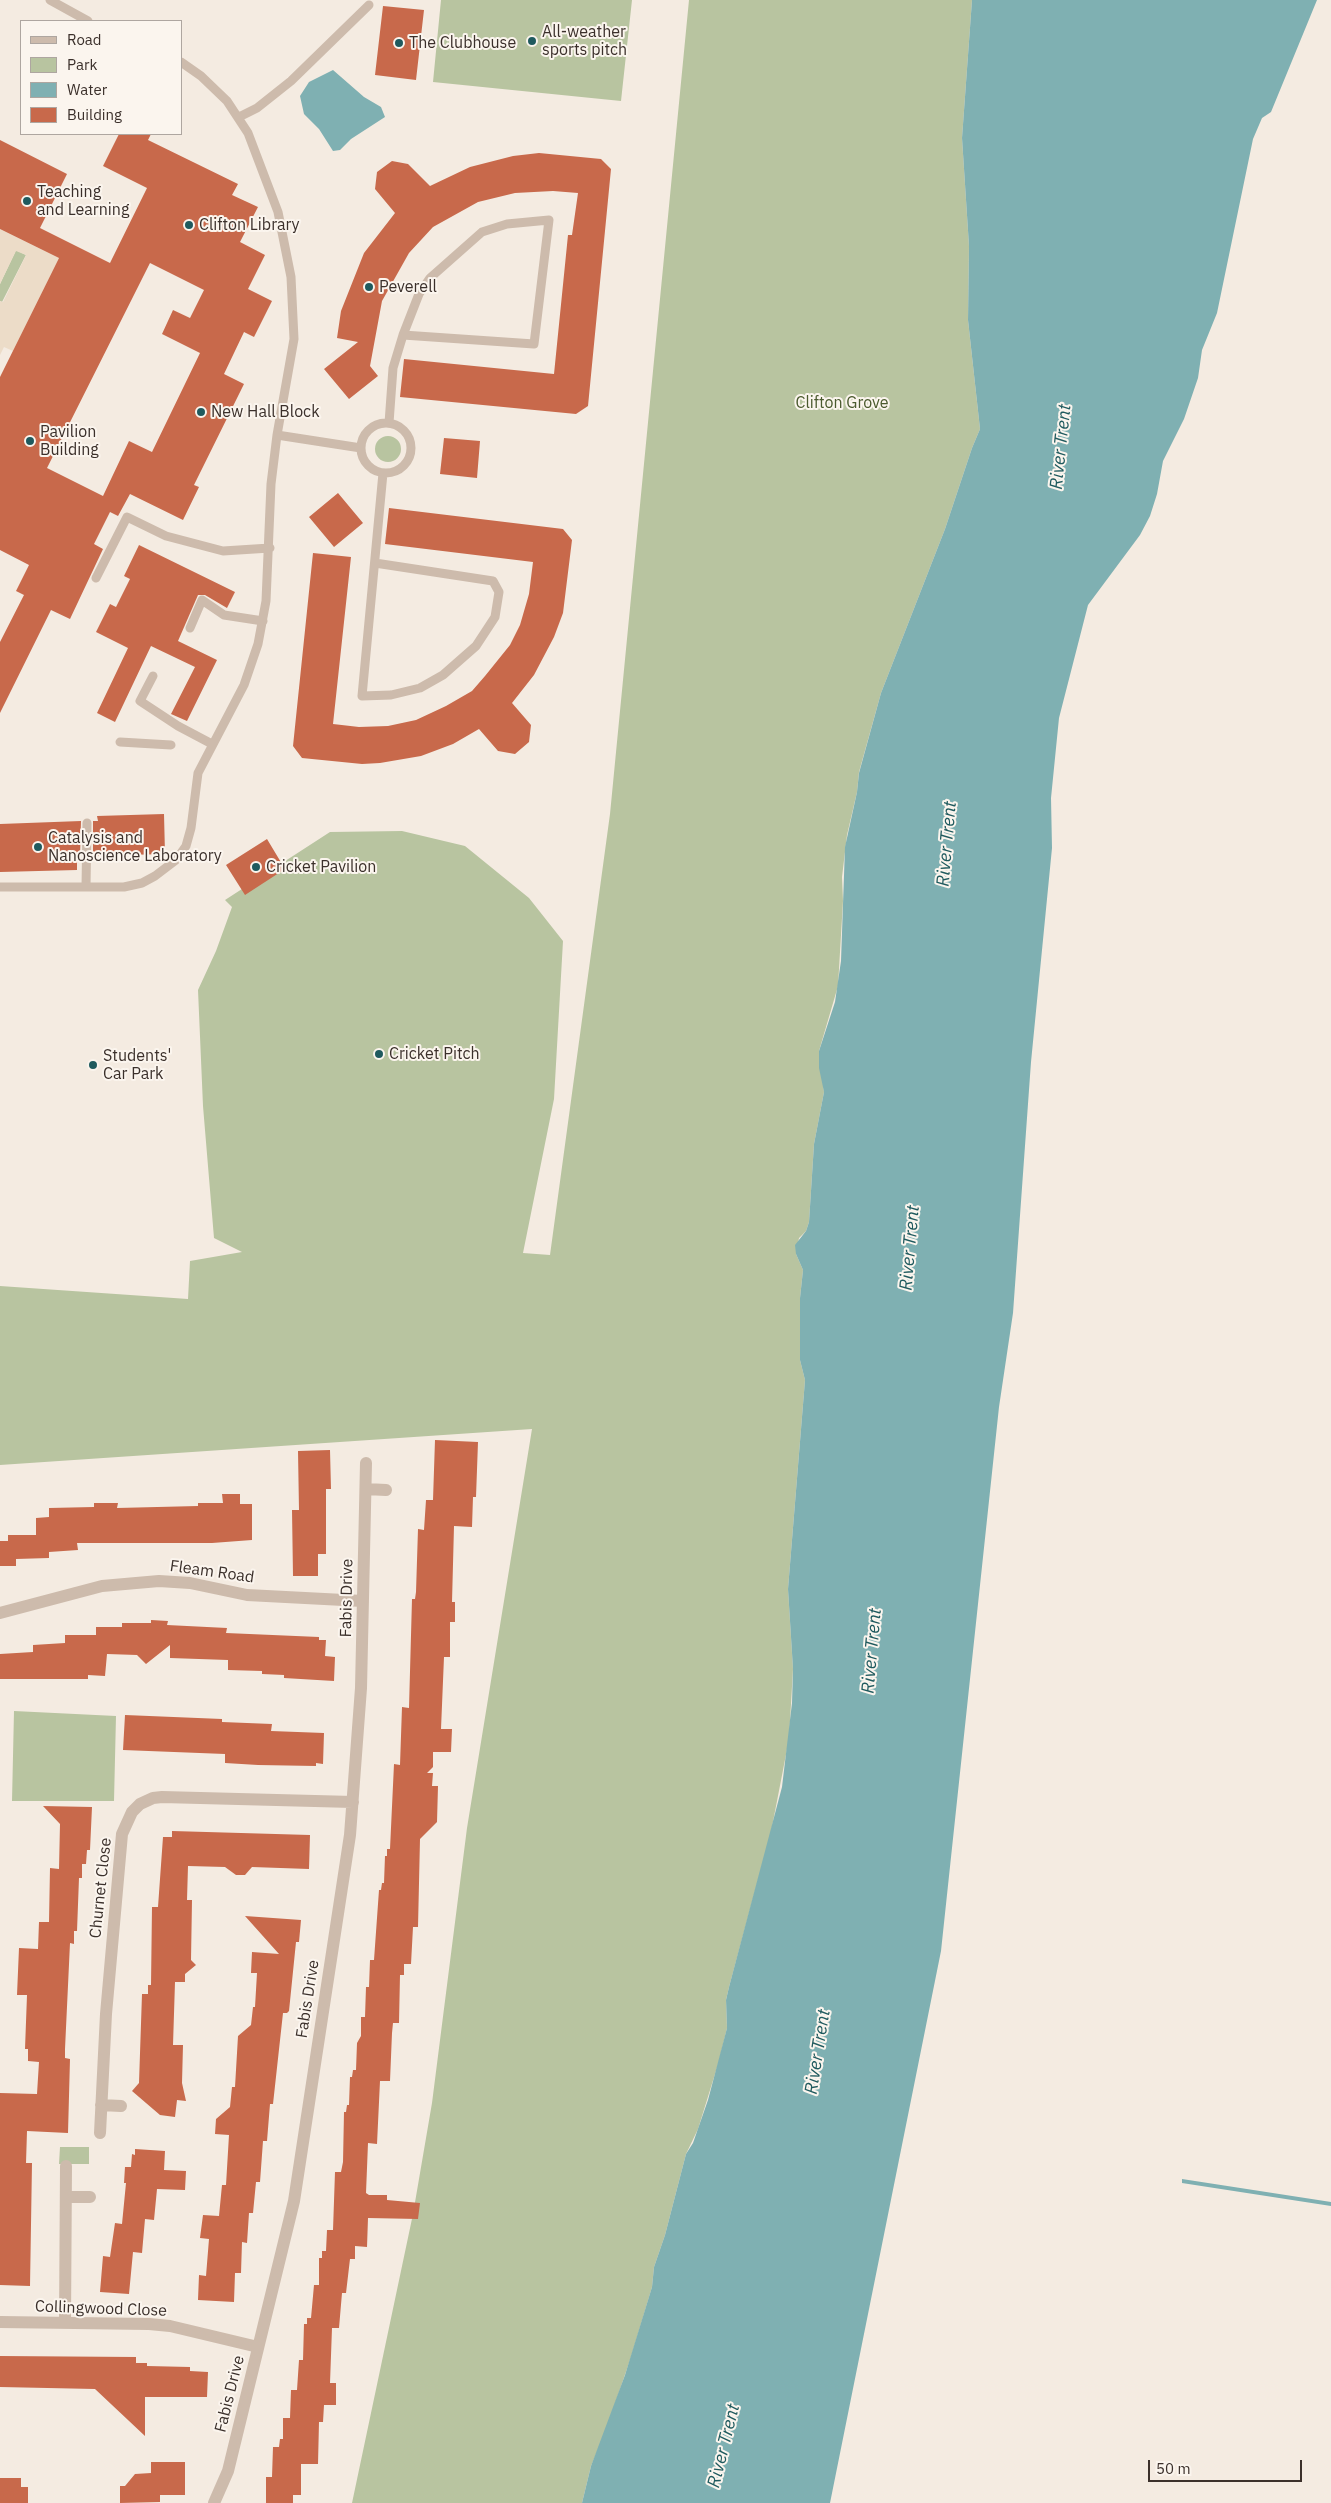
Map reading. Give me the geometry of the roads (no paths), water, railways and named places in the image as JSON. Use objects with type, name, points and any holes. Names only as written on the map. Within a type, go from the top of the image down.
[{"type":"street","name":"Fabis Drive","points":[[214,2503],[228,2471],[296,2187],[353,1802],[361,1688],[366,1463]]},
{"type":"street","points":[[366,1489],[386,1490]]},
{"type":"street","name":"Fleam Road","points":[[0,1613],[102,1586],[159,1581],[190,1583],[247,1595],[363,1601]]},
{"type":"street","name":"Churnet Close","points":[[100,2132],[106,2014],[122,1834],[132,1812],[140,1804],[152,1798],[162,1797],[353,1802]]},
{"type":"street","points":[[101,2105],[121,2106]]},
{"type":"street","points":[[65,2323],[66,2166]]},
{"type":"street","points":[[66,2198],[90,2197]]},
{"type":"street","name":"Collingwood Close","points":[[0,2322],[170,2326],[258,2347]]},
{"type":"lane","points":[[50,0],[86,20]]},
{"type":"lane","points":[[239,117],[257,108],[291,81],[368,5]]},
{"type":"lane","points":[[0,888],[124,887],[142,883],[176,860],[186,846],[191,828],[198,773],[244,685],[258,644],[263,621],[270,548],[271,484],[277,435],[294,339],[291,277],[278,212],[258,155],[239,117],[207,82],[182,63]]},
{"type":"lane","points":[[389,423],[394,368],[403,335],[419,294],[430,278],[482,232],[507,224],[549,220],[534,344],[403,335]]},
{"type":"lane","points":[[389,423],[400,427],[408,435],[411,446],[410,457],[404,466],[394,472],[383,473],[367,465],[361,448],[365,434],[375,425],[389,423]]},
{"type":"lane","points":[[277,435],[361,448]]},
{"type":"lane","points":[[375,563],[493,581],[499,592],[495,617],[476,646],[443,675],[420,688],[391,695],[362,696],[383,473]]},
{"type":"lane","points":[[96,578],[128,517],[166,536],[223,551],[270,548]]},
{"type":"lane","points":[[190,628],[202,600],[224,615],[263,621]]},
{"type":"lane","points":[[153,676],[140,701],[178,726],[212,744]]},
{"type":"lane","points":[[120,742],[170,745]]},
{"type":"lane","points":[[86,887],[87,824]]},
{"type":"water","name":"River Trent","points":[[972,0],[1317,0],[1271,112],[1262,118],[1253,139],[1217,313],[1202,350],[1198,378],[1184,419],[1163,461],[1157,494],[1150,516],[1140,535],[1088,605],[1059,718],[1051,798],[1052,848],[1031,1062],[1013,1313],[999,1407],[941,1951],[830,2503],[582,2503],[591,2466],[625,2375],[652,2287],[654,2267],[665,2235],[686,2154],[693,2143],[708,2100],[727,2028],[726,2000],[729,1987],[782,1787],[792,1703],[793,1669],[788,1589],[805,1380],[800,1360],[800,1298],[803,1270],[796,1254],[795,1245],[806,1231],[809,1222],[814,1144],[824,1092],[819,1068],[819,1051],[835,1002],[841,961],[845,847],[857,792],[859,773],[881,693],[945,529],[980,429],[968,320],[969,246],[962,138]]},
{"type":"water","points":[[333,70],[364,97],[381,107],[385,117],[351,139],[340,150],[333,151],[319,129],[304,114],[300,96],[309,82]]},
{"type":"water","points":[[1182,2179],[1331,2202],[1331,2206],[1182,2183]]},
{"type":"place","name":"All-weather sports pitch","points":[[532,41]]},
{"type":"place","name":"The Clubhouse","points":[[399,43]]},
{"type":"place","name":"Teaching and Learning","points":[[27,201]]},
{"type":"place","name":"Clifton Library","points":[[189,225]]},
{"type":"place","name":"Peverell","points":[[369,287]]},
{"type":"place","name":"New Hall Block","points":[[201,412]]},
{"type":"place","name":"Pavilion Building","points":[[30,441]]},
{"type":"place","name":"Catalysis and Nanoscience Laboratory","points":[[38,847]]},
{"type":"place","name":"Cricket Pavilion","points":[[256,867]]},
{"type":"place","name":"Cricket Pitch","points":[[379,1054]]},
{"type":"place","name":"Students' Car Park","points":[[93,1065]]},
{"type":"park label","name":"Clifton Grove","points":[[842,403]]}]
